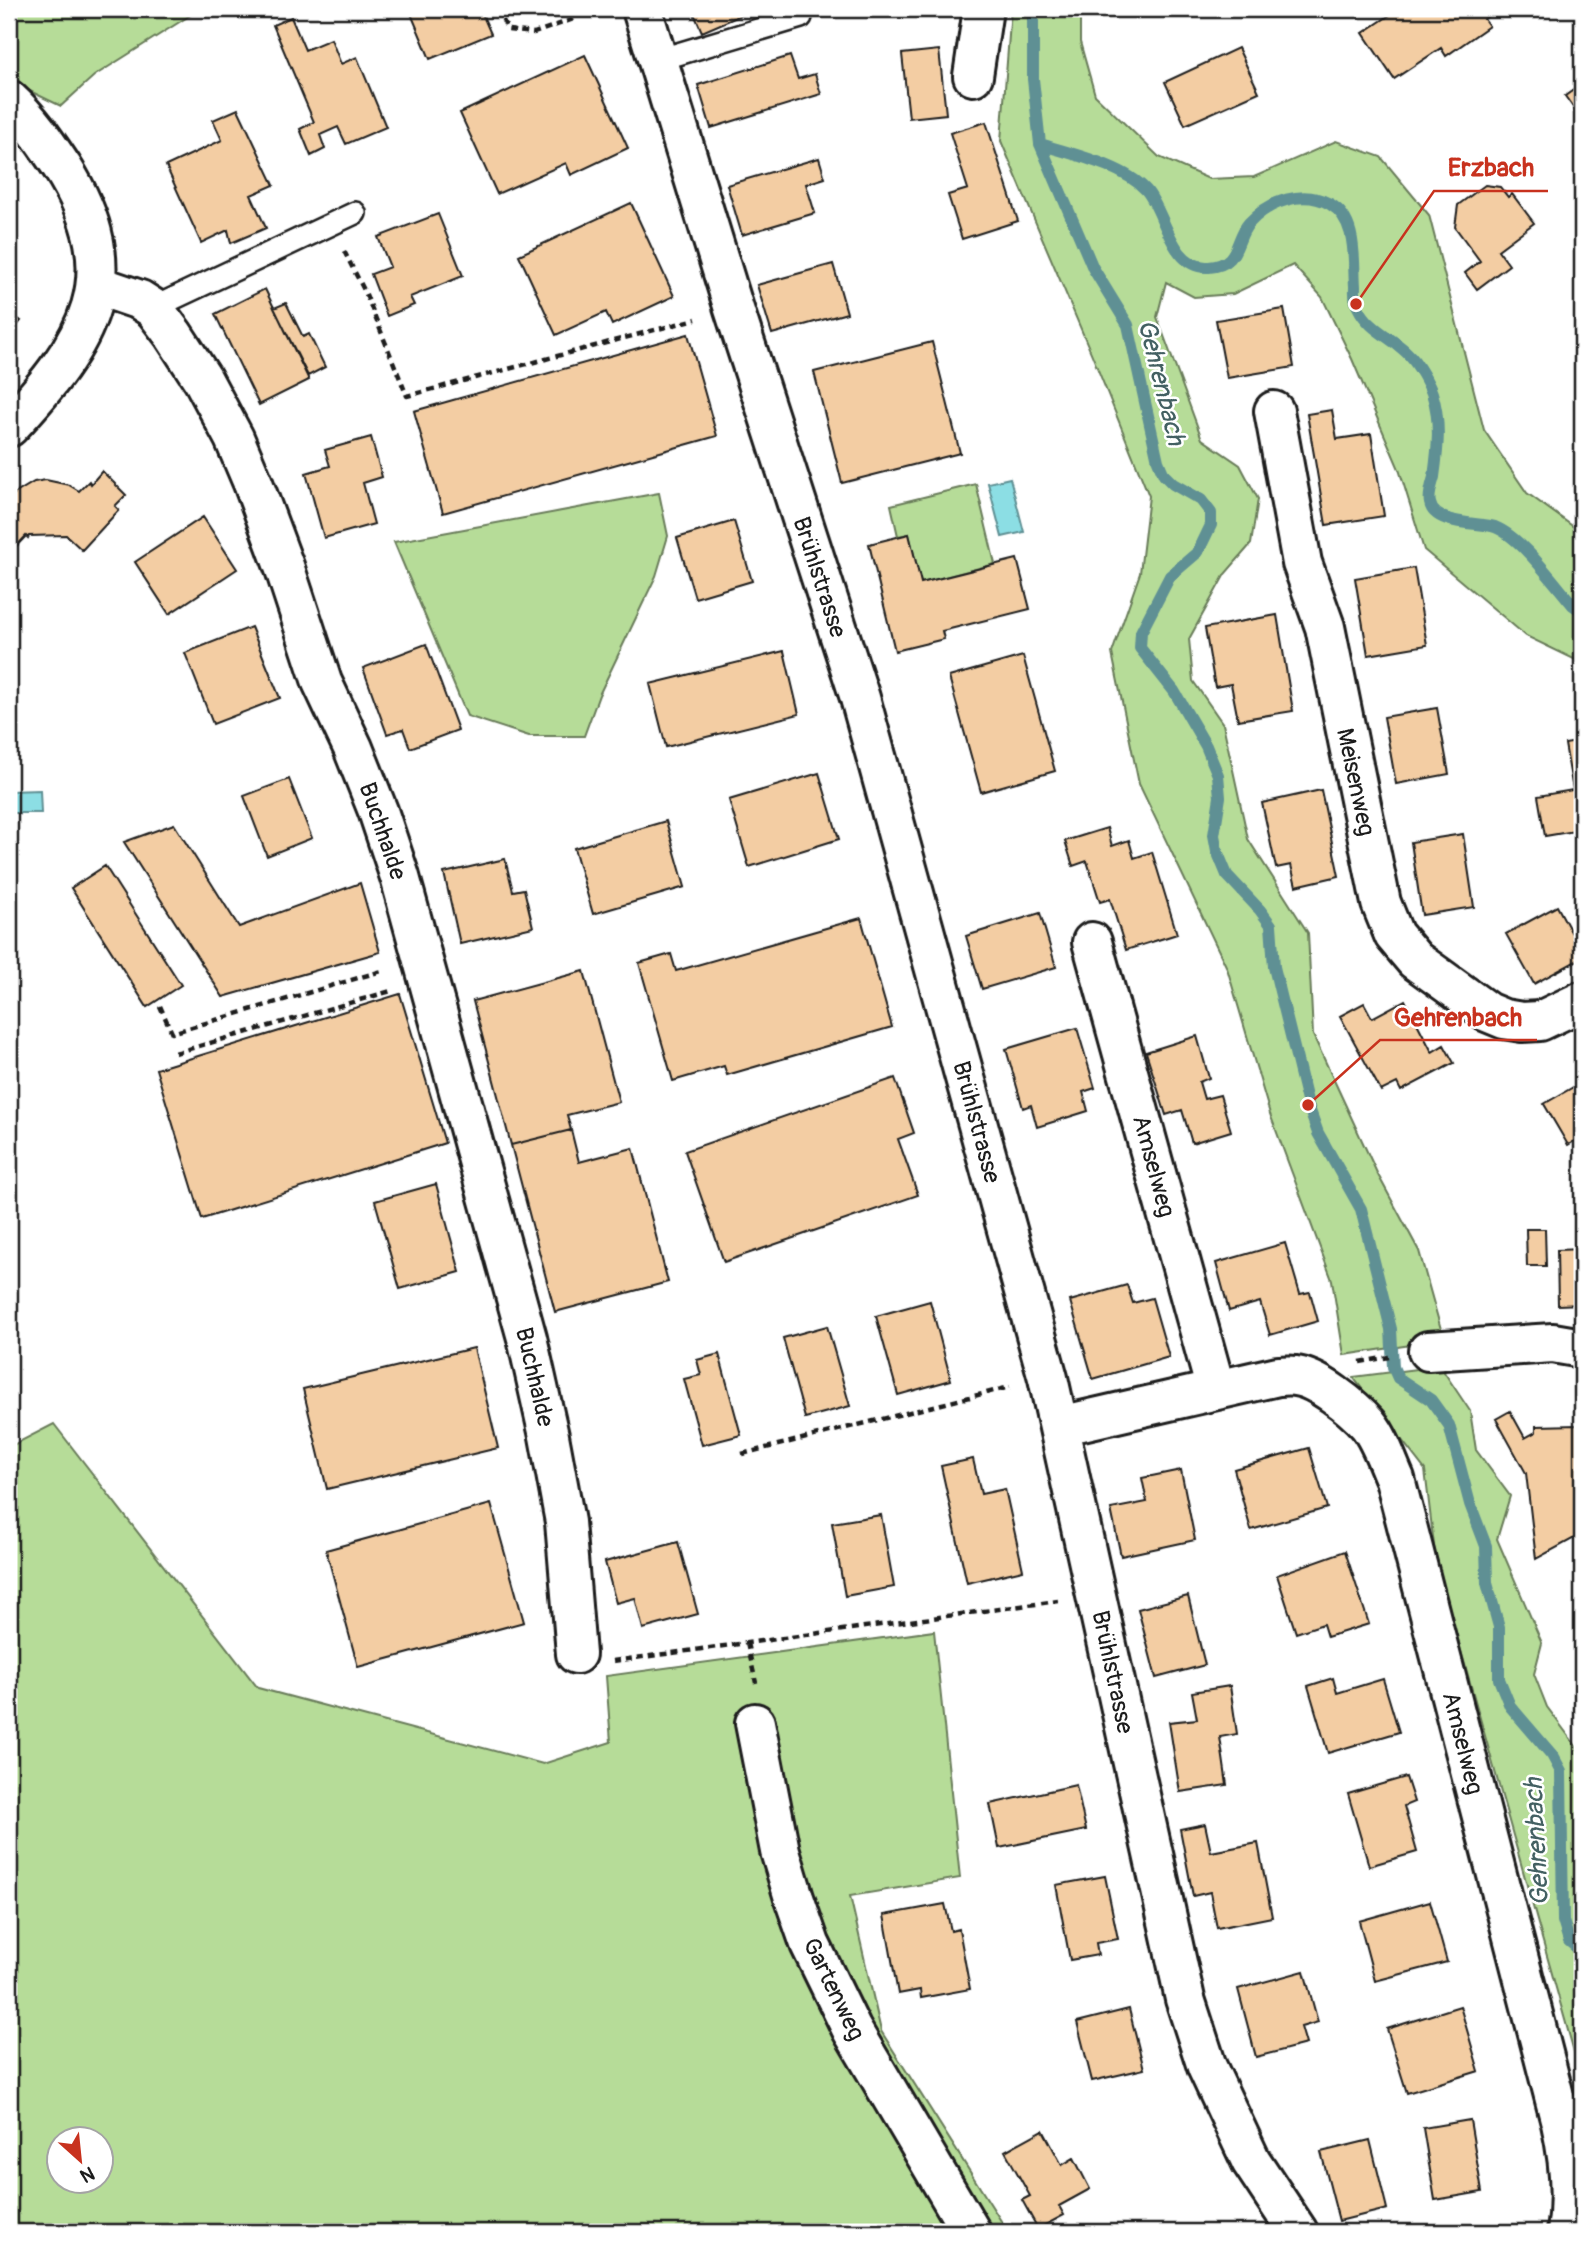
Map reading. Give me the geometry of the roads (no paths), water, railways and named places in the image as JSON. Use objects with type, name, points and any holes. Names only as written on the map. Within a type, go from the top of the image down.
[{"type":"street","name":"Brühlstrasse","points":[[642,9],[734,309],[860,698],[1048,1378],[1185,1999],[1207,2067],[1251,2161],[1298,2232]]},
{"type":"street","points":[[973,76],[983,9]]},
{"type":"street","points":[[9,100],[24,114],[50,149],[85,207],[95,246],[96,285],[92,306],[70,352],[9,427]]},
{"type":"street","name":"Buchhalde","points":[[96,285],[141,300],[153,309],[203,380],[234,438],[253,483],[322,682],[354,748],[378,811],[400,877],[527,1338],[565,1522],[576,1654]]},
{"type":"street","name":"Meisenweg","points":[[1274,411],[1302,562],[1325,627],[1381,903],[1394,935],[1415,961],[1488,1012],[1504,1019],[1540,1021],[1582,1001]]},
{"type":"street","name":"Amselweg","points":[[1092,942],[1216,1390]]},
{"type":"street","points":[[1428,1350],[1553,1343],[1582,1348]]},
{"type":"street","name":"Amselweg","points":[[1060,1426],[1278,1376],[1296,1376],[1325,1389],[1350,1406],[1369,1425],[1395,1479],[1561,2123],[1569,2168],[1567,2232]]},
{"type":"street","name":"Gartenweg","points":[[756,1707],[780,1851],[810,1944],[852,2030],[971,2232]]},
{"type":"lane","points":[[658,60],[800,17],[799,9]]},
{"type":"lane","points":[[153,309],[355,213]]},
{"type":"water","points":[[1010,478],[1024,532],[1002,537],[988,483]]},
{"type":"water","points":[[40,790],[41,813],[9,813],[9,791]]},
{"type":"waterway","points":[[1033,9],[1033,79],[1040,144],[1096,161],[1136,181],[1153,199],[1170,238],[1186,259],[1196,265],[1209,267],[1227,261],[1249,223],[1276,203],[1309,198],[1330,204],[1339,211],[1350,230],[1357,305],[1369,323],[1411,357],[1432,393],[1438,435],[1430,490],[1433,510],[1448,519],[1495,527],[1505,532],[1526,550],[1573,605],[1582,611]]},
{"type":"waterway","name":"Gehrenbach","points":[[1040,144],[1093,268],[1128,325],[1158,461],[1164,475],[1173,484],[1201,500],[1211,513],[1211,525],[1198,552],[1170,576],[1141,632],[1140,648],[1174,691],[1206,746],[1218,775],[1220,797],[1214,835],[1227,875],[1271,925],[1274,967],[1308,1105],[1318,1133],[1361,1209],[1391,1329],[1393,1367],[1398,1378],[1431,1400],[1449,1425],[1470,1504],[1486,1546],[1487,1583],[1499,1627],[1499,1679],[1510,1706],[1552,1755],[1561,1772],[1563,1921],[1569,1941],[1582,1952]]},
{"type":"place","name":"Erzbach","points":[[1356,304]]},
{"type":"place","name":"Gehrenbach","points":[[1308,1105]]}]
